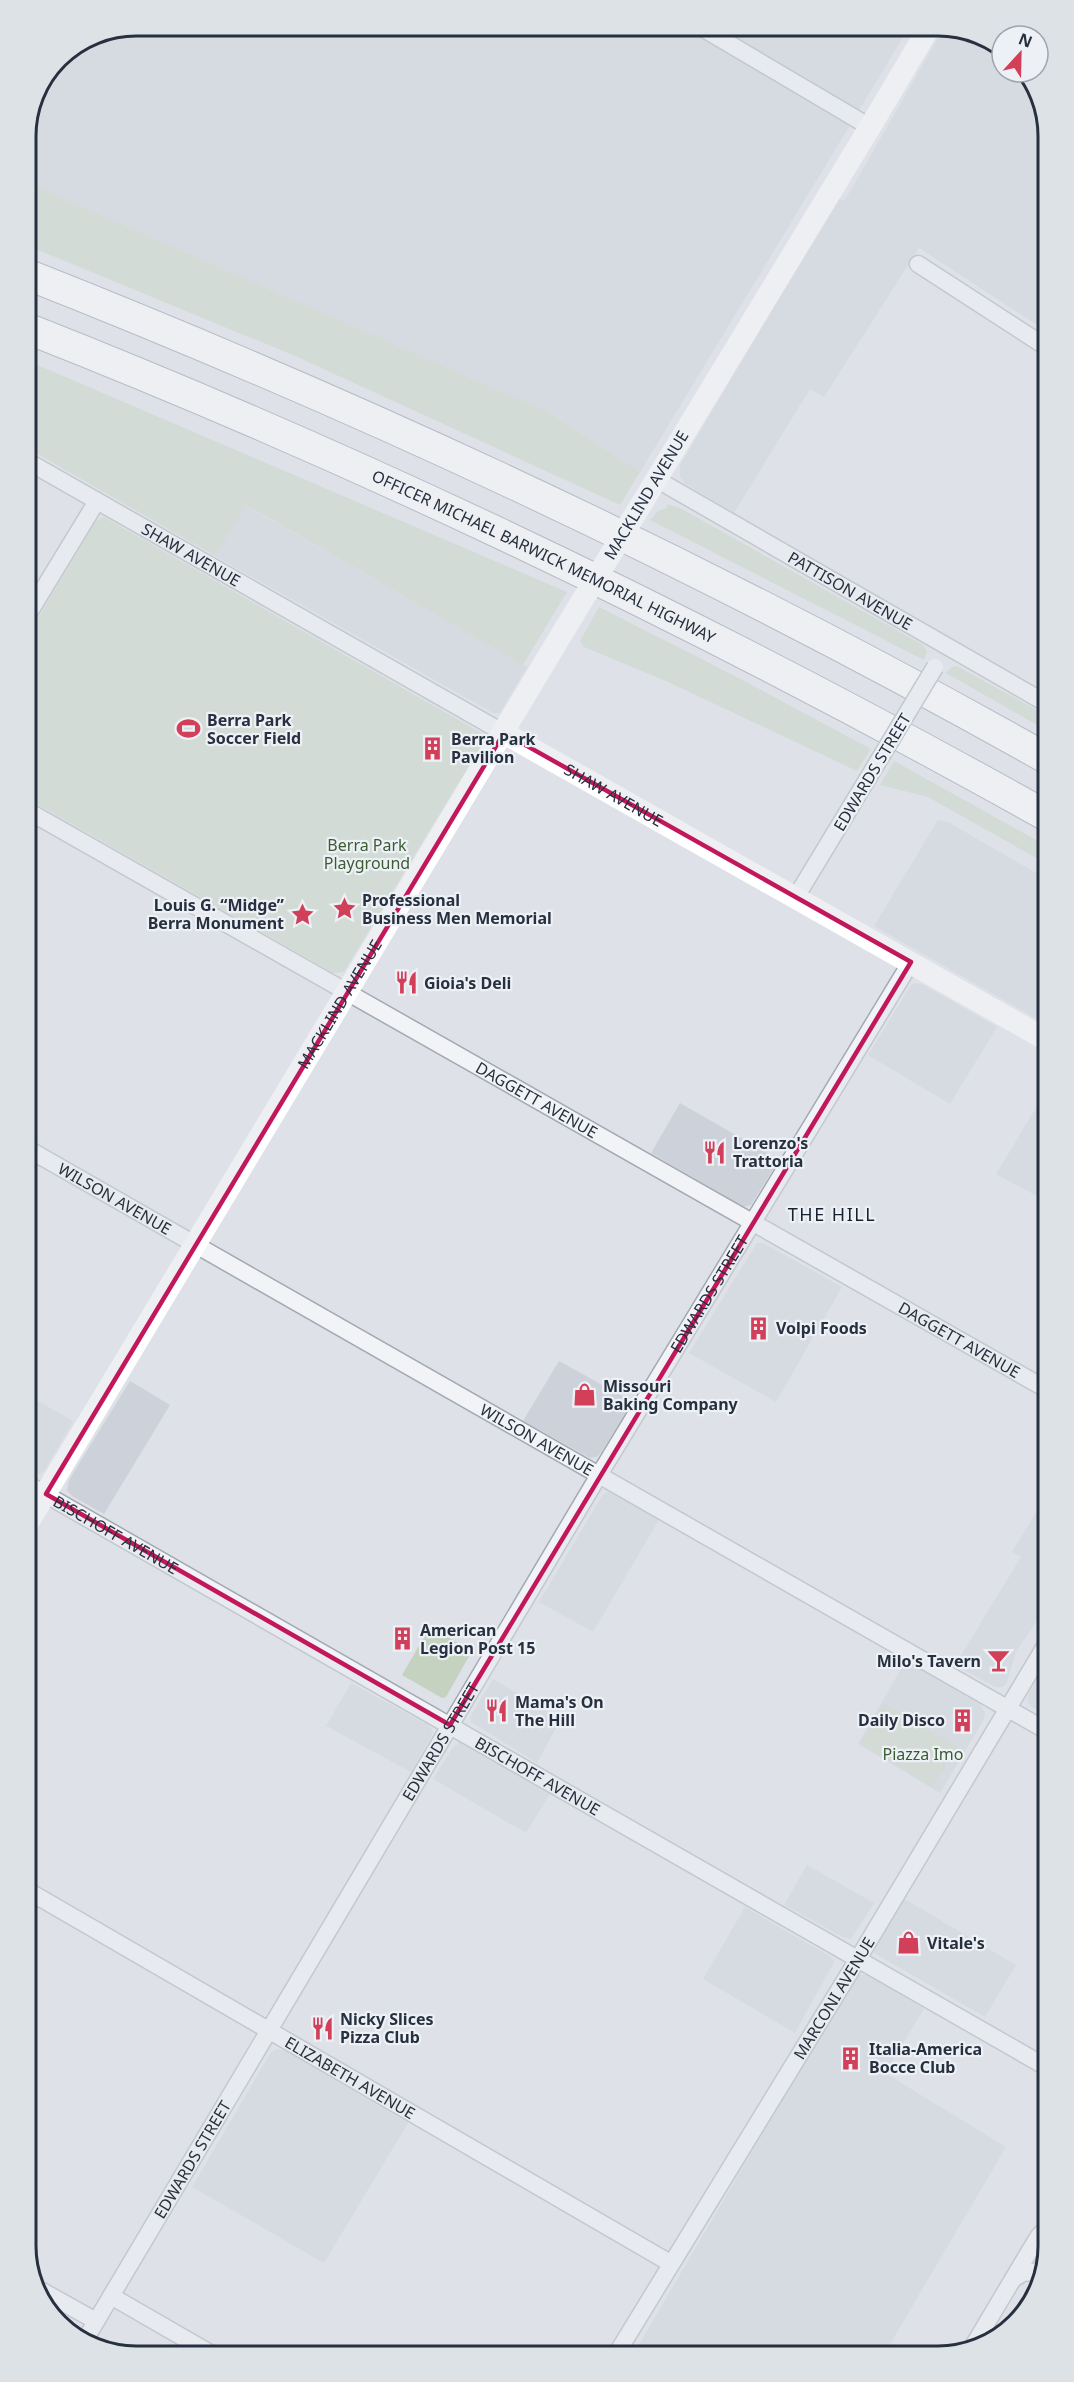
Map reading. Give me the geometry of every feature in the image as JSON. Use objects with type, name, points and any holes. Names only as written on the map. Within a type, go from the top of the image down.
[{"type":"highway","points":[[36,278],[311,392],[568,511],[827,640],[1038,754]]},
{"type":"highway","name":"OFFICER MICHAEL BARWICK MEMORIAL HIGHWAY","points":[[36,332],[234,413],[494,530],[792,678],[1038,812]]},
{"type":"street","points":[[716,36],[870,127]]},
{"type":"street","name":"MACKLIND AVENUE","points":[[38,1489],[196,1244],[924,36]]},
{"type":"street","points":[[918,264],[1038,342]]},
{"type":"street","name":"SHAW AVENUE","points":[[36,466],[1038,1035]]},
{"type":"street","name":"PATTISON AVENUE","points":[[656,479],[1038,699]]},
{"type":"street","points":[[36,601],[97,501]]},
{"type":"street","name":"EDWARDS STREET","points":[[796,897],[948,647]]},
{"type":"street","name":"DAGGETT AVENUE","points":[[36,816],[1038,1384]]},
{"type":"street","name":"EDWARDS STREET","points":[[88,2334],[599,1475],[911,962]]},
{"type":"street","name":"WILSON AVENUE","points":[[36,1154],[1038,1726]]},
{"type":"street","name":"BISCHOFF AVENUE","points":[[38,1489],[1038,2062]]},
{"type":"street","name":"MARCONI AVENUE","points":[[621,2346],[858,1959],[1038,1658]]},
{"type":"street","name":"ELIZABETH AVENUE","points":[[36,1896],[670,2263]]},
{"type":"street","points":[[977,2338],[1038,2241]]},
{"type":"street","points":[[1012,2280],[1023,2273],[1034,2272]]},
{"type":"street","points":[[49,2295],[96,2321]]},
{"type":"street","points":[[111,2296],[198,2346]]},
{"type":"highlighted area","points":[[504,733],[911,962],[450,1725],[46,1494]]},
{"type":"shaded area","points":[[136,36],[904,36],[640,472],[546,411],[36,186],[36,130],[39,110],[46,92],[57,75],[86,49],[104,41]]},
{"type":"shaded area","points":[[939,36],[957,38],[988,49],[990,50],[990,84],[1023,84],[1033,104],[1036,117],[1038,136],[1038,326],[919,248],[824,397],[810,389],[734,513],[686,484],[680,477],[680,465],[838,199],[845,200]]},
{"type":"shaded area","points":[[245,505],[527,667],[500,713],[493,713],[215,556]]},
{"type":"shaded area","points":[[938,820],[948,822],[1038,874],[1038,1019],[874,926]]},
{"type":"shaded area","points":[[916,983],[924,985],[997,1027],[950,1104],[868,1055],[911,985]]},
{"type":"shaded area","name":"Lorenzo's Trattoria","points":[[680,1103],[779,1160],[751,1205],[744,1207],[651,1153]]},
{"type":"shaded area","points":[[1038,1105],[1038,1197],[996,1174]]},
{"type":"shaded area","name":"Volpi Foods","points":[[757,1243],[763,1243],[842,1287],[776,1402],[689,1353]]},
{"type":"shaded area","points":[[559,1361],[633,1402],[596,1457],[590,1458],[523,1421]]},
{"type":"shaded area","points":[[130,1381],[170,1405],[104,1514],[72,1496],[67,1490],[69,1480]]},
{"type":"shaded area","points":[[36,1400],[73,1421],[45,1470],[40,1474],[36,1473]]},
{"type":"shaded area","points":[[608,1492],[660,1518],[593,1632],[539,1602],[602,1496]]},
{"type":"shaded area","points":[[1038,1509],[1038,1619],[1016,1652],[1007,1682],[1003,1687],[995,1687],[955,1665],[1021,1557],[1012,1552]]},
{"type":"shaded area","points":[[906,1660],[981,1705],[985,1713],[983,1721],[940,1793],[858,1744]]},
{"type":"shaded area","points":[[1038,1678],[1038,1710],[1027,1701]]},
{"type":"shaded area","points":[[493,1679],[561,1719],[537,1763],[471,1722],[470,1717]]},
{"type":"shaded area","points":[[351,1683],[430,1726],[433,1733],[411,1772],[326,1726]]},
{"type":"shaded area","points":[[459,1742],[467,1744],[550,1794],[526,1833],[433,1779],[453,1747]]},
{"type":"shaded area","points":[[807,1865],[874,1903],[851,1939],[843,1937],[784,1905]]},
{"type":"shaded area","points":[[903,1898],[1016,1965],[985,2017],[874,1953],[875,1947]]},
{"type":"shaded area","points":[[745,1907],[831,1957],[834,1962],[795,2033],[703,1979]]},
{"type":"shaded area","points":[[860,1975],[869,1975],[924,2009],[885,2073],[1006,2147],[889,2346],[638,2346],[853,1979]]},
{"type":"shaded area","points":[[277,2049],[286,2051],[408,2123],[324,2263],[192,2187],[271,2052]]},
{"type":"green space","points":[[36,186],[546,411],[640,472],[620,505],[295,356],[36,249]]},
{"type":"green space","points":[[36,364],[567,592],[523,665],[246,505],[215,556],[36,453]]},
{"type":"green space","points":[[667,504],[682,509],[923,645],[927,652],[924,660],[650,520],[658,511],[667,508]]},
{"type":"green space","name":"Berra Park Playground","points":[[104,517],[483,734],[482,744],[344,972],[333,973],[36,804],[36,621],[96,521]]},
{"type":"green space","points":[[599,607],[871,749],[857,771],[668,682],[584,647],[580,641]]},
{"type":"green space","points":[[957,666],[1038,711],[1038,726],[946,673],[952,667]]},
{"type":"green space","points":[[894,761],[1038,841],[1038,859],[928,797],[880,785]]},
{"type":"green space","name":"American Legion Post 15","points":[[430,1627],[472,1651],[446,1697],[442,1698],[402,1675]]},
{"type":"green space","name":"Piazza Imo","points":[[884,1703],[957,1747],[932,1787],[860,1743]]},
{"type":"place","name":"Berra Park Soccer Field","points":[[189,729]]},
{"type":"place","name":"Berra Park Pavilion","points":[[433,748]]},
{"type":"place","name":"Professional Business Men Memorial","points":[[344,909]]},
{"type":"place","name":"Louis G. “Midge” Berra Monument","points":[[302,914]]},
{"type":"place","name":"Gioia's Deli","points":[[406,983]]},
{"type":"place","name":"Lorenzo's Trattoria","points":[[715,1152]]},
{"type":"place","name":"Volpi Foods","points":[[758,1328]]},
{"type":"place","name":"Missouri Baking Company","points":[[585,1395]]},
{"type":"place","name":"American Legion Post 15","points":[[402,1639]]},
{"type":"place","name":"Milo's Tavern","points":[[999,1661]]},
{"type":"place","name":"Mama's On The Hill","points":[[497,1711]]},
{"type":"place","name":"Daily Disco","points":[[963,1720]]},
{"type":"place","name":"Vitale's","points":[[909,1943]]},
{"type":"place","name":"Nicky Slices Pizza Club","points":[[322,2028]]},
{"type":"place","name":"Italia-America Bocce Club","points":[[851,2058]]},
{"type":"district","name":"THE HILL","points":[[832,1214]]}]
